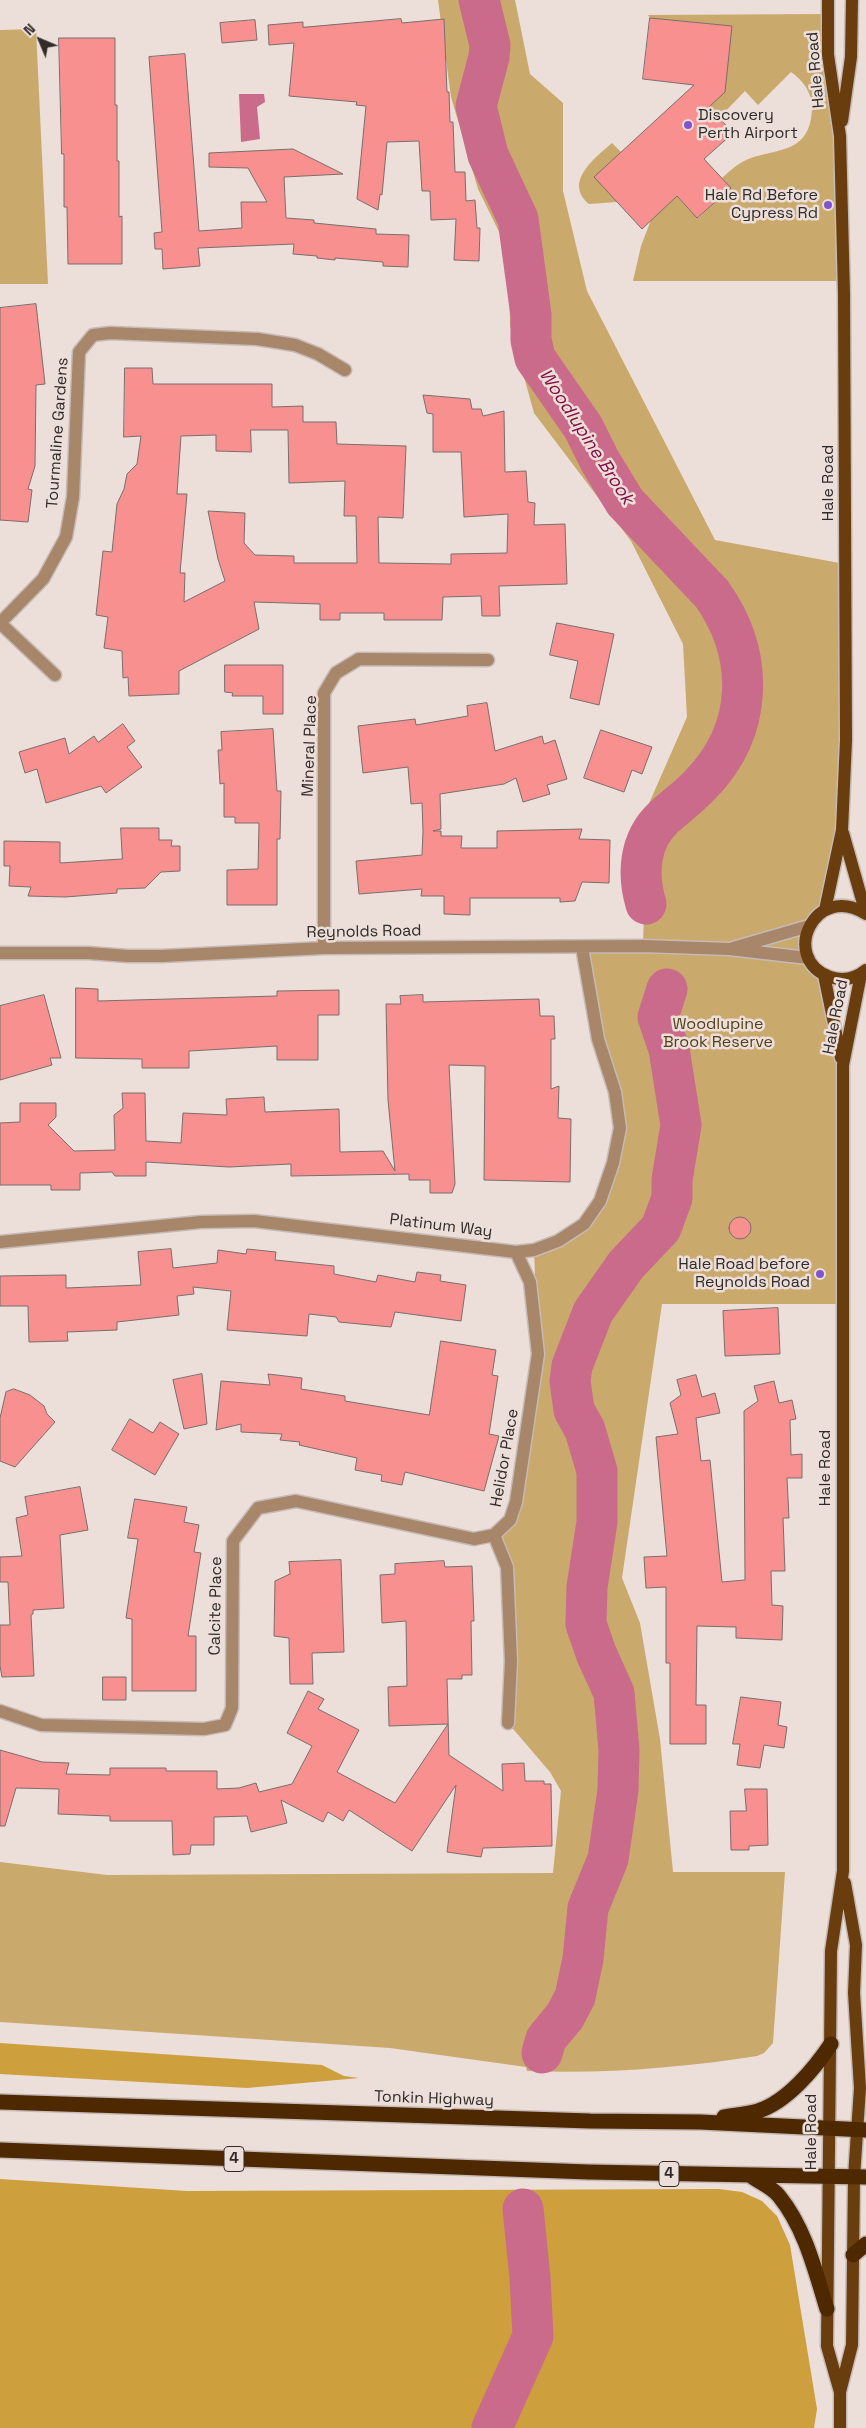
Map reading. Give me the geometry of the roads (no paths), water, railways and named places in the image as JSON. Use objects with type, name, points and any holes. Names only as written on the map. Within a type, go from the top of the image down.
[{"type":"highway","points":[[700,2122],[759,2110],[778,2101],[817,2066],[831,2044]]},
{"type":"highway","name":"Tonkin Highway","points":[[0,2102],[590,2121],[700,2122],[862,2129]]},
{"type":"highway","name":"4","points":[[0,2150],[588,2172],[860,2177]]},
{"type":"highway","points":[[750,2176],[778,2194],[793,2218],[806,2242],[827,2309]]},
{"type":"highway","points":[[853,2255],[866,2244]]},
{"type":"main road","name":"Hale Road","points":[[825,910],[842,830],[846,740],[844,323],[840,136],[828,55],[828,0]]},
{"type":"main road","name":"Hale Road","points":[[840,136],[851,57],[852,0]]},
{"type":"main road","name":"Hale Road","points":[[842,830],[866,914]]},
{"type":"main road","points":[[863,972],[842,979],[824,975],[815,968],[808,958],[805,942],[809,926],[816,916],[825,910],[835,906],[846,906],[856,908],[866,914]]},
{"type":"main road","name":"Hale Road","points":[[843,1065],[863,972]]},
{"type":"main road","name":"Hale Road","points":[[824,975],[843,1065],[843,1871],[830,1951],[831,2044],[828,2091],[829,2177],[826,2346],[840,2392]]},
{"type":"main road","name":"Hale Road","points":[[840,2428],[840,2392],[852,2345],[853,2255],[862,2129],[854,1993],[856,1945],[843,1871]]},
{"type":"street","name":"Tourmaline Gardens","points":[[56,676],[0,623],[43,580],[66,537],[73,497],[79,352],[93,335],[110,333],[257,339],[295,345],[318,354],[346,370]]},
{"type":"street","name":"Mineral Place","points":[[324,948],[324,693],[336,673],[359,660],[488,660]]},
{"type":"street","name":"Reynolds Road","points":[[729,949],[809,926]]},
{"type":"street","name":"Reynolds Road","points":[[0,953],[88,953],[162,956],[324,948],[643,946],[729,949],[808,958]]},
{"type":"street","name":"Platinum Way","points":[[0,1242],[201,1222],[254,1222],[516,1252],[534,1250],[558,1241],[584,1224],[600,1201],[612,1163],[620,1128],[615,1092],[598,1039],[582,947]]},
{"type":"street","name":"Helidor Place","points":[[494,1534],[510,1520],[516,1502],[538,1354],[530,1282],[516,1252]]},
{"type":"street","name":"Calcite Place","points":[[0,1712],[41,1725],[204,1729],[225,1726],[232,1708],[233,1541],[258,1508],[296,1501],[474,1539],[494,1534]]},
{"type":"street","points":[[494,1534],[507,1567],[511,1661],[508,1723]]},
{"type":"waterway","name":"Woodlupine Brook","points":[[479,0],[490,45],[489,57],[476,106],[488,155],[518,219],[531,315],[531,340],[535,358],[583,427],[600,461],[625,502],[712,594],[726,617],[736,642],[741,666],[742,691],[739,716],[731,740],[718,763],[701,784],[664,817],[649,836],[642,858],[641,869],[646,904]]},
{"type":"waterway","name":"Woodlupine Brook","points":[[542,2053],[546,2039],[565,2016],[575,1997],[583,1959],[588,1908],[608,1859],[618,1790],[619,1750],[614,1693],[596,1653],[586,1624],[587,1587],[597,1522],[597,1471],[585,1430],[574,1410],[570,1381],[572,1366],[593,1312],[626,1265],[661,1228],[672,1198],[672,1180],[681,1125],[669,1049],[658,1017],[667,989]]},
{"type":"waterway","name":"Woodlupine Brook","points":[[492,2428],[533,2336],[530,2278],[523,2209]]},
{"type":"place","name":"Discovery Perth Airport","points":[[688,125]]},
{"type":"place","name":"Hale Rd Before Cypress Rd","points":[[828,205]]},
{"type":"place","name":"Hale Road before Reynolds Road","points":[[820,1274]]},
{"type":"park label","name":"Woodlupine Brook Reserve","points":[[718,1034]]}]
